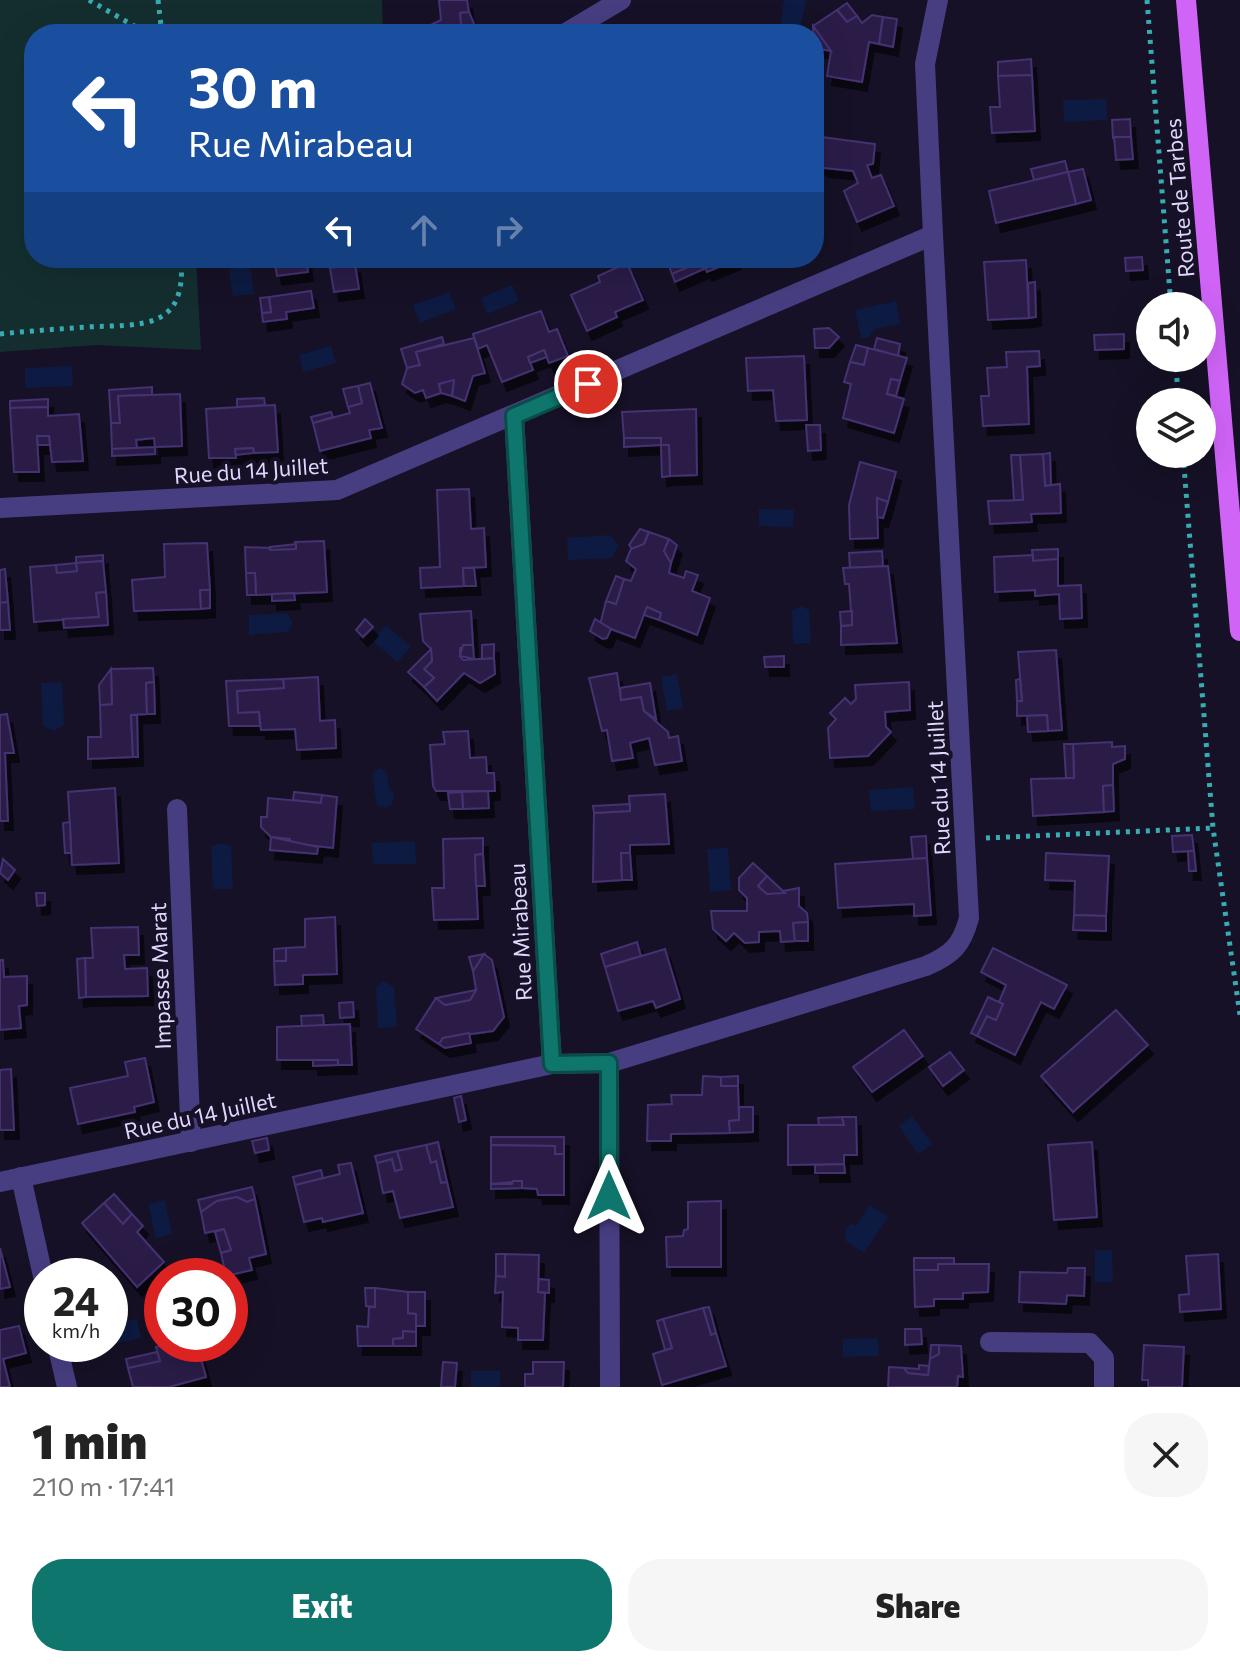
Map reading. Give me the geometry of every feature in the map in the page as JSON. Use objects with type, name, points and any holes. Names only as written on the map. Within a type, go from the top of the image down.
[{"type":"main road","name":"Route de Tarbes","points":[[1186,0],[1240,631]]},
{"type":"street","points":[[581,24],[621,0]]},
{"type":"street","name":"Rue du 14 Juillet","points":[[609,1063],[943,959],[956,950],[969,918],[925,64],[938,0]]},
{"type":"street","name":"Rue du 14 Juillet","points":[[0,508],[337,490],[933,235]]},
{"type":"street","name":"Rue Mirabeau","points":[[514,416],[552,1064]]},
{"type":"street","name":"Impasse Marat","points":[[177,809],[191,1142]]},
{"type":"street","points":[[552,1064],[609,1063],[610,1387]]},
{"type":"street","name":"Rue du 14 Juillet","points":[[0,1182],[552,1064]]},
{"type":"street","points":[[21,1177],[39,1258]]},
{"type":"street","points":[[990,1342],[1090,1343],[1104,1358],[1104,1387]]},
{"type":"street","points":[[61,1362],[67,1387]]},
{"type":"path","points":[[89,0],[131,24]]},
{"type":"path","points":[[158,0],[161,24]]},
{"type":"path","points":[[1147,0],[1170,292]]},
{"type":"path","points":[[0,334],[144,326],[176,302],[183,282],[182,268]]},
{"type":"path","points":[[1184,468],[1213,828],[1240,1015]]},
{"type":"path","points":[[965,840],[1213,828]]},
{"type":"green space","points":[[0,0],[382,0],[383,24],[24,24],[24,268],[197,268],[201,350],[97,345],[0,352]]},
{"type":"water","points":[[784,0],[806,0],[801,24],[780,24]]},
{"type":"water","points":[[1106,99],[1107,120],[1064,122],[1063,100]]},
{"type":"water","points":[[229,268],[250,268],[254,294],[233,296]]},
{"type":"water","points":[[512,285],[519,301],[487,314],[481,298]]},
{"type":"water","points":[[449,292],[456,309],[420,323],[413,305]]},
{"type":"water","points":[[896,301],[900,324],[875,329],[869,337],[861,339],[855,310]]},
{"type":"water","points":[[331,346],[336,363],[303,372],[299,355]]},
{"type":"water","points":[[72,366],[73,386],[25,388],[25,368]]},
{"type":"water","points":[[759,509],[794,510],[793,527],[759,526]]},
{"type":"water","points":[[610,535],[618,546],[612,558],[568,560],[567,538]]},
{"type":"water","points":[[801,606],[809,610],[811,643],[793,644],[792,611]]},
{"type":"water","points":[[287,613],[293,622],[288,632],[249,635],[249,615]]},
{"type":"water","points":[[386,625],[411,647],[397,662],[372,640]]},
{"type":"water","points":[[677,674],[683,708],[667,711],[661,677]]},
{"type":"water","points":[[62,682],[64,725],[54,731],[43,726],[41,683]]},
{"type":"water","points":[[379,768],[387,772],[388,786],[394,794],[392,804],[386,808],[377,805],[372,775]]},
{"type":"water","points":[[913,787],[915,809],[871,811],[869,790]]},
{"type":"water","points":[[415,841],[416,864],[373,864],[372,843]]},
{"type":"water","points":[[219,843],[231,846],[233,889],[213,889],[211,847]]},
{"type":"water","points":[[728,848],[731,890],[710,892],[707,849]]},
{"type":"water","points":[[383,981],[394,987],[397,1027],[378,1028],[376,988]]},
{"type":"water","points":[[912,1116],[932,1144],[918,1154],[899,1126]]},
{"type":"water","points":[[165,1200],[172,1234],[156,1238],[148,1204]]},
{"type":"water","points":[[870,1205],[888,1217],[864,1253],[846,1241],[845,1230],[851,1224],[857,1225]]},
{"type":"water","points":[[1095,1250],[1112,1250],[1113,1282],[1095,1282]]},
{"type":"water","points":[[137,1319],[141,1338],[128,1341],[128,1321]]},
{"type":"water","points":[[878,1338],[879,1356],[843,1357],[843,1339]]},
{"type":"water","points":[[471,1371],[500,1371],[500,1387],[471,1387]]},
{"type":"building","points":[[439,0],[467,0],[469,12],[460,13],[461,24],[433,24],[441,20]]},
{"type":"building","points":[[847,3],[857,16],[847,22],[837,10]]},
{"type":"building","points":[[837,10],[847,22],[857,16],[862,23],[872,15],[883,17],[879,44],[869,42],[862,82],[827,76],[831,51],[824,41],[824,24],[816,24]]},
{"type":"building","points":[[469,12],[474,24],[461,24],[460,13]]},
{"type":"building","points":[[883,17],[897,19],[893,47],[879,44]]},
{"type":"building","points":[[1031,59],[1032,75],[998,76],[998,62]]},
{"type":"building","points":[[1032,75],[1035,131],[992,133],[990,107],[1000,107],[998,76]]},
{"type":"building","points":[[1130,119],[1131,137],[1113,138],[1112,120]]},
{"type":"building","points":[[824,137],[875,144],[873,164],[867,165],[872,178],[881,175],[894,206],[857,222],[844,191],[858,183],[853,171],[824,168]]},
{"type":"building","points":[[1114,137],[1131,137],[1133,159],[1116,160]]},
{"type":"building","points":[[1065,161],[1068,172],[1034,180],[1031,169]]},
{"type":"building","points":[[1083,169],[1091,200],[1076,204],[1068,172]]},
{"type":"building","points":[[1068,172],[1076,204],[996,223],[989,191]]},
{"type":"building","points":[[1142,257],[1143,270],[1126,271],[1125,258]]},
{"type":"building","points":[[1026,260],[1029,318],[988,320],[984,262]]},
{"type":"building","points":[[276,268],[307,268],[308,272],[277,276]]},
{"type":"building","points":[[330,268],[356,268],[359,289],[334,292]]},
{"type":"building","points":[[616,268],[629,268],[643,300],[615,312],[617,317],[587,331],[571,295],[600,282],[598,276]]},
{"type":"building","points":[[670,268],[686,268],[672,274]]},
{"type":"building","points":[[686,268],[706,268],[675,282],[672,274]]},
{"type":"building","points":[[1035,282],[1036,317],[1029,318],[1028,283]]},
{"type":"building","points":[[311,291],[314,308],[286,312],[287,319],[263,322],[262,313],[271,312],[269,297]]},
{"type":"building","points":[[269,297],[271,312],[262,313],[260,298]]},
{"type":"building","points":[[541,311],[549,332],[557,329],[568,356],[549,363],[544,350],[528,357],[533,370],[502,382],[487,345],[478,349],[473,334]]},
{"type":"building","points":[[829,328],[839,337],[829,348],[815,348],[814,329]]},
{"type":"building","points":[[1124,334],[1124,349],[1095,350],[1094,335]]},
{"type":"building","points":[[442,337],[444,344],[416,352],[420,365],[407,368],[401,349]]},
{"type":"building","points":[[474,338],[485,373],[473,376],[465,401],[452,396],[454,380],[439,384],[441,393],[426,398],[423,390],[415,393],[402,384],[407,368],[420,365],[416,352]]},
{"type":"building","points":[[877,338],[900,344],[898,356],[874,349]]},
{"type":"building","points":[[856,345],[868,348],[864,365],[850,362]]},
{"type":"building","points":[[868,348],[907,358],[900,381],[891,379],[887,394],[904,399],[894,433],[843,418],[851,384],[844,382],[850,362],[864,365]]},
{"type":"building","points":[[544,350],[547,357],[530,363],[528,357]]},
{"type":"building","points":[[1039,351],[1040,366],[1027,367],[1029,424],[983,426],[981,396],[989,396],[987,368],[1007,367],[1006,352]]},
{"type":"building","points":[[804,356],[807,420],[776,421],[773,390],[748,391],[746,358]]},
{"type":"building","points":[[891,379],[900,381],[896,396],[887,394]]},
{"type":"building","points":[[454,380],[452,396],[441,393],[439,384]]},
{"type":"building","points":[[370,383],[382,428],[369,430],[371,438],[320,451],[313,423],[350,413],[348,407],[362,403],[358,386]]},
{"type":"building","points":[[358,386],[362,403],[348,407],[343,389]]},
{"type":"building","points":[[152,387],[152,395],[118,396],[120,423],[111,423],[109,390]]},
{"type":"building","points":[[180,394],[182,446],[155,447],[154,438],[136,440],[137,448],[112,449],[111,423],[120,423],[118,396]]},
{"type":"building","points":[[264,398],[265,405],[237,407],[237,399]]},
{"type":"building","points":[[48,399],[48,407],[10,408],[10,401]]},
{"type":"building","points":[[275,405],[278,452],[254,453],[253,448],[235,449],[236,458],[209,458],[206,409]]},
{"type":"building","points":[[48,407],[48,416],[79,414],[83,461],[52,462],[49,436],[37,436],[39,472],[14,472],[10,408]]},
{"type":"building","points":[[696,409],[697,475],[670,476],[669,445],[661,445],[661,438],[624,438],[622,412]]},
{"type":"building","points":[[331,412],[333,417],[313,423],[311,417]]},
{"type":"building","points":[[806,425],[820,425],[821,450],[808,451]]},
{"type":"building","points":[[37,436],[49,436],[50,445],[38,445]]},
{"type":"building","points":[[624,438],[661,438],[661,445],[624,447]]},
{"type":"building","points":[[661,445],[669,445],[670,476],[662,477]]},
{"type":"building","points":[[155,447],[155,454],[112,456],[112,449]]},
{"type":"building","points":[[253,448],[254,453],[236,455],[235,449]]},
{"type":"building","points":[[1050,453],[1051,485],[1045,486],[1043,454]]},
{"type":"building","points":[[1043,454],[1045,486],[1060,484],[1061,513],[1031,514],[1032,522],[990,524],[988,501],[1023,500],[1020,455]]},
{"type":"building","points":[[1011,455],[1020,455],[1023,500],[1014,500]]},
{"type":"building","points":[[860,462],[896,472],[888,502],[877,498],[878,538],[850,539],[849,505]]},
{"type":"building","points":[[469,489],[471,529],[484,528],[486,567],[463,568],[464,586],[421,588],[420,568],[440,567],[437,490]]},
{"type":"building","points":[[877,498],[888,502],[883,518],[877,517]]},
{"type":"building","points":[[640,529],[649,532],[644,544],[633,550],[629,545]]},
{"type":"building","points":[[649,532],[669,539],[664,551],[671,563],[669,573],[684,578],[686,571],[698,575],[692,591],[710,598],[697,635],[659,620],[661,613],[647,607],[635,638],[600,625],[606,601],[616,604],[624,579],[631,581],[636,569],[626,561],[631,549],[644,544]]},
{"type":"building","points":[[669,539],[677,545],[671,563],[664,551]]},
{"type":"building","points":[[324,541],[327,592],[256,595],[255,573],[246,573],[245,547],[296,549],[295,542]]},
{"type":"building","points":[[207,543],[210,590],[200,590],[201,609],[134,611],[132,580],[165,577],[164,544]]},
{"type":"building","points":[[296,544],[296,549],[270,550],[270,547]]},
{"type":"building","points":[[1058,549],[1058,559],[1033,561],[1032,550]]},
{"type":"building","points":[[882,551],[883,566],[850,568],[849,553]]},
{"type":"building","points":[[103,555],[103,561],[76,563],[76,557]]},
{"type":"building","points":[[1033,555],[1033,561],[1058,559],[1058,586],[1081,585],[1082,618],[1060,619],[1059,594],[1035,596],[1035,590],[995,592],[994,557]]},
{"type":"building","points":[[103,561],[106,592],[96,593],[99,617],[34,622],[30,567],[56,565],[57,573],[77,571],[76,563]]},
{"type":"building","points":[[76,563],[77,571],[57,573],[56,565]]},
{"type":"building","points":[[888,566],[897,643],[841,645],[841,626],[852,625],[849,584],[845,584],[843,568]]},
{"type":"building","points":[[463,568],[474,568],[476,586],[464,586]]},
{"type":"building","points":[[5,569],[8,602],[0,603],[0,570]]},
{"type":"building","points":[[246,573],[255,573],[256,595],[247,595]]},
{"type":"building","points":[[616,576],[624,579],[616,604],[606,601]]},
{"type":"building","points":[[200,590],[210,590],[210,608],[201,609]]},
{"type":"building","points":[[106,592],[108,625],[64,628],[63,619],[99,617],[96,593]]},
{"type":"building","points":[[294,593],[295,600],[272,601],[272,594]]},
{"type":"building","points":[[8,602],[10,630],[0,630],[0,603]]},
{"type":"building","points":[[647,607],[661,613],[659,620],[644,615]]},
{"type":"building","points":[[471,611],[473,645],[460,648],[460,656],[463,660],[494,658],[495,674],[480,683],[464,673],[437,701],[424,687],[434,678],[424,669],[432,661],[431,649],[423,641],[420,614]]},
{"type":"building","points":[[852,611],[852,625],[841,626],[840,612]]},
{"type":"building","points":[[365,619],[373,627],[363,637],[356,630]]},
{"type":"building","points":[[595,619],[611,629],[607,638],[603,639],[590,631]]},
{"type":"building","points":[[494,644],[494,658],[482,659],[482,645]]},
{"type":"building","points":[[463,645],[473,645],[474,659],[460,656]]},
{"type":"building","points":[[431,649],[432,661],[424,669],[434,678],[424,687],[408,672]]},
{"type":"building","points":[[1056,650],[1062,730],[1048,731],[1047,715],[1017,716],[1017,701],[1022,701],[1018,652]]},
{"type":"building","points":[[784,656],[784,667],[765,667],[764,657]]},
{"type":"building","points":[[153,668],[154,682],[146,683],[147,714],[131,715],[133,757],[88,759],[88,737],[101,737],[100,705],[112,704],[111,669]]},
{"type":"building","points":[[111,669],[112,704],[100,705],[99,685]]},
{"type":"building","points":[[617,673],[621,700],[641,697],[644,711],[668,732],[669,738],[678,736],[682,761],[655,765],[649,738],[630,743],[633,758],[612,761],[607,730],[602,731],[589,678]]},
{"type":"building","points":[[318,677],[320,721],[335,720],[336,748],[297,750],[295,729],[261,730],[259,712],[238,713],[237,691],[284,688],[283,679]]},
{"type":"building","points":[[283,679],[284,688],[237,691],[238,713],[259,712],[260,726],[229,726],[226,681]]},
{"type":"building","points":[[1020,679],[1022,701],[1017,701],[1016,680]]},
{"type":"building","points":[[154,682],[155,714],[147,714],[146,683]]},
{"type":"building","points":[[909,682],[910,710],[885,712],[886,727],[891,732],[868,756],[830,758],[828,728],[836,719],[830,713],[845,698],[851,704],[856,699],[855,685]]},
{"type":"building","points":[[650,683],[656,719],[644,711],[641,697],[621,700],[620,688]]},
{"type":"building","points":[[7,714],[14,753],[5,753],[8,821],[0,821],[0,715]]},
{"type":"building","points":[[131,715],[137,715],[138,757],[133,757]]},
{"type":"building","points":[[1047,715],[1048,731],[1028,732],[1027,716]]},
{"type":"building","points":[[468,731],[470,758],[486,757],[487,773],[494,773],[495,791],[436,791],[430,745],[445,744],[443,732]]},
{"type":"building","points":[[1112,742],[1112,747],[1125,746],[1125,759],[1113,764],[1113,785],[1103,786],[1104,812],[1033,816],[1031,779],[1074,778],[1073,744]]},
{"type":"building","points":[[1064,744],[1073,744],[1074,778],[1066,778]]},
{"type":"building","points":[[1113,785],[1114,811],[1104,812],[1103,786]]},
{"type":"building","points":[[115,788],[119,863],[72,865],[68,792]]},
{"type":"building","points":[[488,791],[489,808],[463,809],[462,792]]},
{"type":"building","points":[[294,792],[322,795],[321,803],[293,800]]},
{"type":"building","points":[[462,792],[463,809],[450,809],[448,793]]},
{"type":"building","points":[[665,794],[669,844],[630,845],[630,853],[621,853],[622,880],[593,882],[594,813],[630,811],[629,796]]},
{"type":"building","points":[[322,795],[337,797],[333,848],[290,843],[290,839],[271,837],[261,827],[261,817],[267,817],[268,798],[321,803]]},
{"type":"building","points":[[630,804],[630,811],[594,813],[593,806]]},
{"type":"building","points":[[70,822],[71,853],[65,853],[63,823]]},
{"type":"building","points":[[1192,835],[1194,851],[1173,852],[1172,836]]},
{"type":"building","points":[[926,836],[927,858],[913,859],[911,837]]},
{"type":"building","points":[[271,837],[318,847],[317,854],[270,850]]},
{"type":"building","points":[[483,838],[483,854],[475,855],[478,919],[434,920],[432,888],[444,888],[443,839]]},
{"type":"building","points":[[1188,851],[1194,851],[1196,871],[1189,871]]},
{"type":"building","points":[[621,853],[630,853],[632,880],[622,880]]},
{"type":"building","points":[[1046,853],[1109,856],[1106,916],[1074,915],[1075,881],[1045,880]]},
{"type":"building","points":[[483,854],[485,886],[476,886],[475,855]]},
{"type":"building","points":[[927,858],[931,915],[914,916],[914,904],[838,908],[835,864]]},
{"type":"building","points":[[3,859],[15,870],[8,880],[0,873]]},
{"type":"building","points":[[753,863],[767,876],[758,886],[767,894],[799,888],[799,906],[807,913],[808,922],[793,923],[795,941],[781,942],[780,931],[759,932],[759,942],[745,943],[734,933],[726,941],[713,929],[711,911],[747,911],[747,898],[739,890],[739,878]]},
{"type":"building","points":[[767,876],[785,893],[767,894],[758,886]]},
{"type":"building","points":[[36,893],[45,893],[45,905],[37,906]]},
{"type":"building","points":[[1074,915],[1106,916],[1106,931],[1073,930]]},
{"type":"building","points":[[335,917],[337,974],[303,975],[303,984],[275,985],[274,961],[286,961],[286,948],[305,947],[305,919]]},
{"type":"building","points":[[808,922],[808,941],[795,941],[793,923]]},
{"type":"building","points":[[138,927],[139,955],[124,955],[125,969],[147,968],[148,996],[86,997],[85,958],[93,958],[91,928]]},
{"type":"building","points":[[637,942],[641,956],[605,967],[601,954]]},
{"type":"building","points":[[286,948],[286,961],[274,961],[274,949]]},
{"type":"building","points":[[993,948],[1067,985],[1054,1009],[1041,1002],[1015,1055],[977,1036],[987,1016],[996,1020],[1003,1004],[999,1002],[1006,985],[981,972]]},
{"type":"building","points":[[665,949],[680,999],[656,1008],[653,1001],[618,1011],[605,967]]},
{"type":"building","points":[[484,954],[492,960],[504,1017],[493,1031],[443,1038],[439,1044],[416,1029],[436,998],[445,1005],[470,1000],[476,990],[473,971]]},
{"type":"building","points":[[484,954],[473,971],[469,957]]},
{"type":"building","points":[[85,958],[86,997],[79,998],[77,959]]},
{"type":"building","points":[[0,960],[3,960],[4,977],[27,976],[27,1005],[19,1006],[21,1028],[0,1030]]},
{"type":"building","points":[[476,990],[470,1000],[445,1005],[436,998]]},
{"type":"building","points":[[988,997],[1003,1004],[996,1020],[987,1016],[977,1036],[971,1033]]},
{"type":"building","points":[[353,1002],[354,1017],[340,1018],[339,1003]]},
{"type":"building","points":[[1116,1010],[1148,1045],[1073,1112],[1041,1076]]},
{"type":"building","points":[[323,1015],[324,1025],[302,1027],[301,1016]]},
{"type":"building","points":[[350,1024],[352,1065],[338,1065],[338,1060],[277,1060],[277,1027]]},
{"type":"building","points":[[904,1030],[923,1056],[872,1092],[853,1067]]},
{"type":"building","points":[[469,1033],[471,1043],[445,1048],[439,1044],[443,1038]]},
{"type":"building","points":[[950,1052],[964,1070],[943,1086],[929,1067]]},
{"type":"building","points":[[145,1058],[154,1102],[134,1107],[135,1112],[78,1124],[70,1088],[128,1076],[125,1062]]},
{"type":"building","points":[[313,1060],[338,1060],[338,1065],[313,1066]]},
{"type":"building","points":[[11,1069],[14,1130],[0,1130],[0,1070]]},
{"type":"building","points":[[703,1076],[721,1077],[721,1086],[738,1086],[739,1120],[729,1121],[730,1133],[671,1134],[671,1141],[647,1141],[648,1105],[672,1104],[671,1095],[702,1095]]},
{"type":"building","points":[[738,1076],[738,1086],[721,1086],[721,1077]]},
{"type":"building","points":[[461,1096],[466,1120],[459,1122],[454,1098]]},
{"type":"building","points":[[739,1107],[753,1107],[753,1132],[730,1133],[729,1121],[739,1120]]},
{"type":"building","points":[[842,1117],[844,1125],[819,1125],[818,1118]]},
{"type":"building","points":[[842,1117],[856,1117],[857,1155],[844,1155],[844,1164],[788,1165],[788,1125],[844,1125]]},
{"type":"building","points":[[491,1137],[564,1137],[564,1154],[555,1154],[555,1146],[491,1145]]},
{"type":"building","points":[[267,1138],[269,1150],[255,1153],[252,1141]]},
{"type":"building","points":[[438,1142],[447,1182],[441,1183],[436,1161],[431,1163],[426,1145]]},
{"type":"building","points":[[1092,1142],[1097,1217],[1054,1220],[1048,1145]]},
{"type":"building","points":[[426,1145],[431,1163],[436,1161],[441,1183],[447,1182],[453,1207],[400,1218],[393,1191],[383,1193],[377,1163],[392,1159],[395,1171],[402,1169],[397,1151]]},
{"type":"building","points":[[491,1145],[555,1146],[555,1154],[564,1154],[564,1195],[538,1195],[537,1189],[522,1188],[522,1181],[491,1184]]},
{"type":"building","points":[[397,1151],[402,1169],[395,1171],[392,1159],[377,1163],[375,1156]]},
{"type":"building","points":[[351,1163],[363,1213],[323,1222],[322,1218],[304,1222],[295,1185],[340,1174],[338,1165]]},
{"type":"building","points":[[844,1164],[845,1173],[815,1173],[815,1165]]},
{"type":"building","points":[[321,1170],[323,1178],[295,1185],[293,1177]]},
{"type":"building","points":[[513,1181],[522,1181],[522,1188],[491,1189],[491,1184],[512,1184]]},
{"type":"building","points":[[252,1187],[255,1199],[247,1202],[237,1197],[217,1201],[201,1212],[198,1200]]},
{"type":"building","points":[[114,1194],[132,1214],[123,1224],[104,1203]]},
{"type":"building","points":[[237,1197],[247,1202],[255,1199],[266,1254],[249,1258],[252,1270],[248,1271],[248,1258],[222,1258],[221,1253],[231,1250],[224,1229],[205,1233],[201,1212],[217,1201]]},
{"type":"building","points":[[721,1201],[721,1267],[667,1267],[666,1237],[683,1236],[684,1230],[688,1229],[688,1202]]},
{"type":"building","points":[[104,1203],[123,1224],[132,1214],[143,1226],[137,1232],[160,1258],[144,1258],[144,1281],[137,1287],[128,1277],[128,1258],[112,1258],[82,1223]]},
{"type":"building","points":[[224,1229],[231,1250],[221,1253],[215,1232]]},
{"type":"building","points":[[0,1248],[10,1287],[0,1289]]},
{"type":"building","points":[[496,1254],[505,1254],[505,1277],[496,1276]]},
{"type":"building","points":[[505,1254],[539,1255],[538,1292],[545,1293],[543,1340],[518,1340],[518,1328],[502,1327],[503,1292],[495,1293],[496,1276],[505,1277]]},
{"type":"building","points":[[1218,1254],[1221,1309],[1180,1312],[1179,1295],[1189,1294],[1186,1256]]},
{"type":"building","points":[[914,1258],[954,1258],[954,1264],[938,1264],[938,1270],[914,1270]]},
{"type":"building","points":[[938,1264],[989,1264],[988,1292],[963,1293],[963,1299],[934,1299],[934,1306],[915,1307],[914,1270],[938,1270]]},
{"type":"building","points":[[1068,1268],[1085,1268],[1084,1296],[1067,1295],[1066,1304],[1019,1302],[1020,1272],[1067,1273]]},
{"type":"building","points":[[539,1279],[549,1280],[549,1293],[538,1292]]},
{"type":"building","points":[[365,1288],[375,1288],[375,1307],[366,1306]]},
{"type":"building","points":[[375,1288],[408,1292],[408,1313],[416,1314],[416,1332],[403,1331],[403,1338],[393,1339],[393,1346],[358,1346],[357,1326],[368,1327],[369,1307],[375,1307]]},
{"type":"building","points":[[408,1292],[425,1292],[425,1326],[416,1326],[416,1314],[408,1313]]},
{"type":"building","points":[[709,1307],[716,1333],[711,1335],[703,1308]]},
{"type":"building","points":[[703,1308],[711,1335],[716,1333],[726,1366],[662,1385],[653,1354],[672,1348],[663,1319]]},
{"type":"building","points":[[663,1319],[672,1348],[665,1350],[657,1321]]},
{"type":"building","points":[[19,1326],[24,1345],[24,1354],[3,1359],[10,1387],[0,1387],[0,1330]]},
{"type":"building","points":[[905,1329],[921,1329],[922,1344],[905,1345]]},
{"type":"building","points":[[403,1331],[416,1332],[416,1346],[393,1346],[393,1339],[403,1338]]},
{"type":"building","points":[[931,1345],[939,1345],[939,1354],[930,1359]]},
{"type":"building","points":[[939,1345],[961,1346],[963,1377],[958,1376],[957,1387],[888,1387],[889,1367],[928,1375],[930,1359],[939,1354]]},
{"type":"building","points":[[1144,1345],[1184,1347],[1182,1387],[1148,1387],[1148,1380],[1142,1380]]},
{"type":"building","points":[[144,1355],[144,1362],[155,1362],[128,1368],[128,1359]]},
{"type":"building","points":[[155,1362],[202,1362],[206,1377],[169,1387],[133,1387],[128,1368]]},
{"type":"building","points":[[443,1362],[457,1363],[455,1387],[441,1387]]},
{"type":"building","points":[[533,1362],[564,1362],[563,1387],[525,1387],[525,1374],[533,1374]]},
{"type":"building","points":[[919,1365],[929,1366],[928,1375],[908,1373],[904,1368],[919,1369]]},
{"type":"route","points":[[588,384],[514,416],[552,1064],[609,1063],[609,1196]]}]
